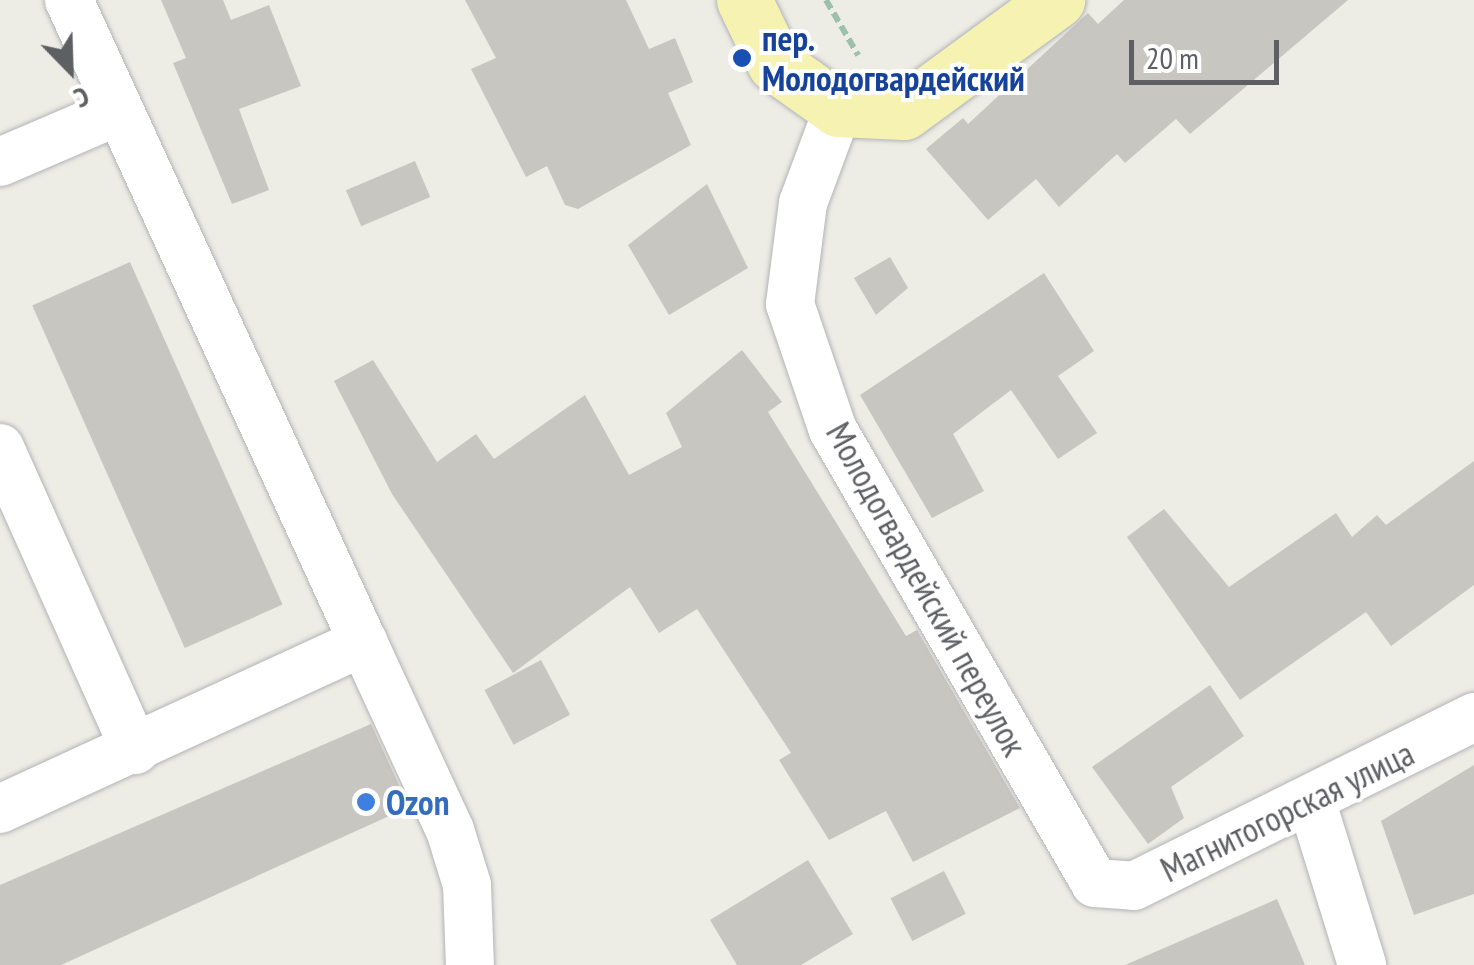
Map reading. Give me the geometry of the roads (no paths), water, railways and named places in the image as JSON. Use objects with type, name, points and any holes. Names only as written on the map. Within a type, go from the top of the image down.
[{"type":"main road","points":[[744,0],[775,64],[838,109],[904,112],[1057,0]]},
{"type":"street","points":[[69,0],[450,830],[467,885],[470,965]]},
{"type":"street","name":"Молодогвардейский переулок","points":[[838,109],[803,203],[790,304],[833,430],[1095,884]]},
{"type":"street","points":[[0,162],[119,111]]},
{"type":"street","points":[[0,448],[135,750]]},
{"type":"street","points":[[0,809],[362,642]]},
{"type":"street","name":"Магнитогорская улица","points":[[1095,884],[1134,886],[1312,803],[1474,718]]},
{"type":"street","points":[[1312,803],[1362,965]]},
{"type":"place","name":"пер. Молодогвардейский","points":[[742,58]]},
{"type":"place","name":"Ozon","points":[[366,802]]}]
